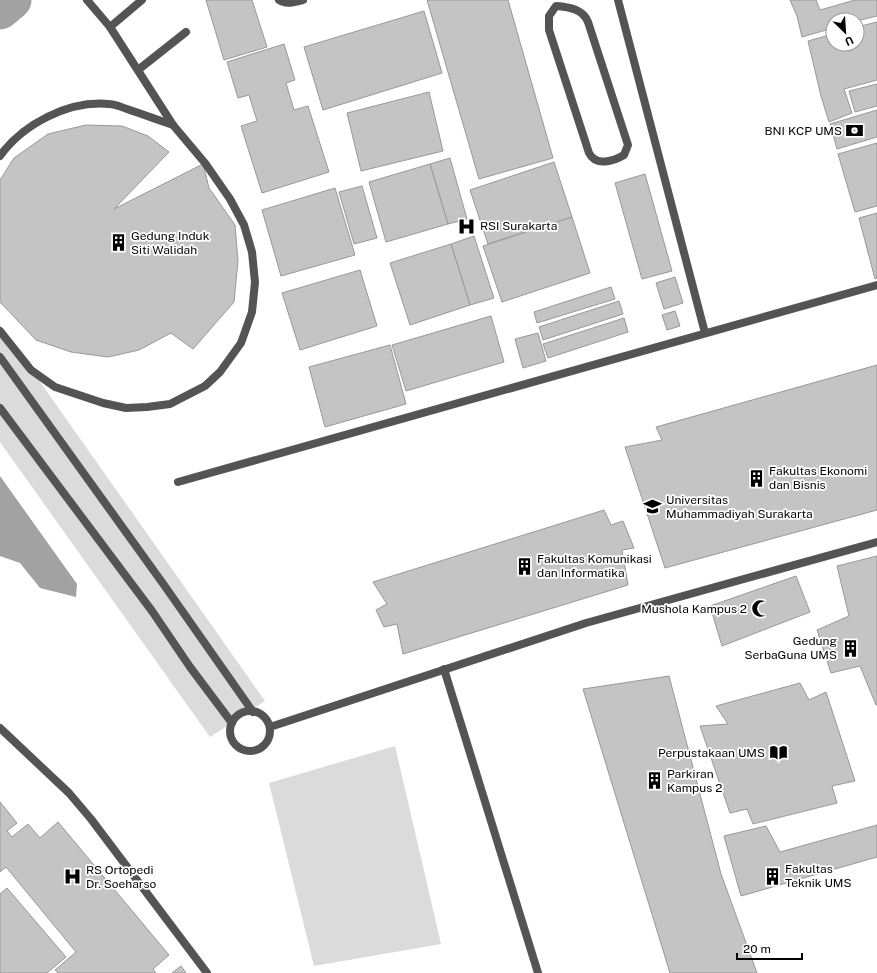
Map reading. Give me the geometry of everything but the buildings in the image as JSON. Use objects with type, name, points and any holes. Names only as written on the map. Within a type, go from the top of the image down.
[{"type":"street","points":[[0,331],[31,370],[54,387],[103,403],[126,408],[147,407],[170,404],[205,386],[220,372],[241,343],[252,312],[255,282],[252,252],[244,225],[230,199],[206,164],[173,125],[110,27],[87,0]]},
{"type":"street","points":[[110,27],[142,0]]},
{"type":"street","points":[[279,0],[282,2],[294,2],[303,0]]},
{"type":"street","points":[[618,0],[705,333]]},
{"type":"street","points":[[555,3],[575,9],[582,13],[588,22],[628,145],[624,155],[607,161],[598,161],[592,158],[589,154],[549,30],[549,16],[555,3]]},
{"type":"street","points":[[138,70],[186,32]]},
{"type":"street","points":[[0,156],[21,133],[46,117],[65,110],[89,104],[110,104],[173,125]]},
{"type":"street","points":[[178,482],[877,285]]},
{"type":"street","points":[[0,357],[160,579],[252,712]]},
{"type":"street","points":[[0,408],[152,611],[190,667],[232,723]]},
{"type":"street","points":[[270,727],[586,623],[877,542]]},
{"type":"street","points":[[444,670],[538,973]]},
{"type":"street","points":[[246,712],[252,712],[264,716],[270,727],[269,739],[265,744],[254,751],[242,750],[233,742],[231,730],[232,723],[241,714],[246,712]]},
{"type":"street","points":[[0,728],[69,793],[91,818],[207,973]]},
{"type":"shaded area","points":[[0,325],[265,701],[210,737],[0,442]]},
{"type":"shaded area","points":[[0,476],[77,584],[76,597],[40,588],[20,563],[0,556]]},
{"type":"shaded area","points":[[395,746],[441,944],[314,966],[269,783]]},
{"type":"waterway","points":[[0,10],[12,0]]},
{"type":"place","name":"BNI KCP UMS","points":[[855,131]]},
{"type":"place","name":"RSI Surakarta","points":[[467,226]]},
{"type":"place","name":"Gedung Induk Siti Walidah","points":[[118,243]]},
{"type":"place","name":"Fakultas Ekonomi dan Bisnis","points":[[756,478]]},
{"type":"place","name":"Universitas Muhammadiyah Surakarta","points":[[653,507]]},
{"type":"place","name":"Fakultas Komunikasi dan Informatika","points":[[524,566]]},
{"type":"place","name":"Mushola Kampus 2","points":[[760,609]]},
{"type":"place","name":"Gedung SerbaGuna UMS","points":[[850,648]]},
{"type":"place","name":"Perpustakaan UMS","points":[[778,753]]},
{"type":"place","name":"Parkiran Kampus 2","points":[[654,781]]},
{"type":"place","name":"Fakultas Teknik UMS","points":[[772,876]]},
{"type":"place","name":"RS Ortopedi Dr. Soeharso","points":[[73,877]]}]
